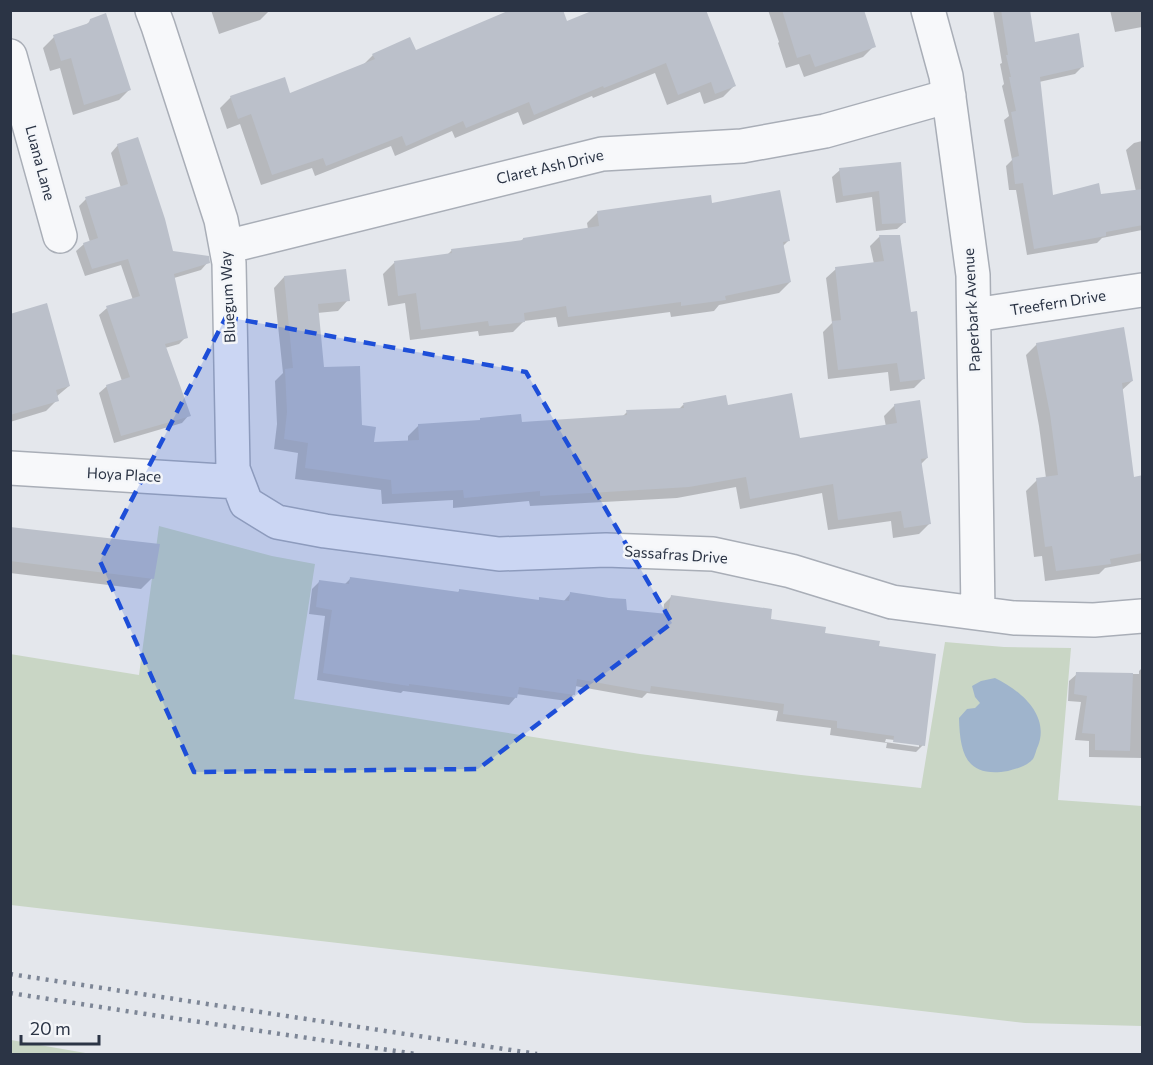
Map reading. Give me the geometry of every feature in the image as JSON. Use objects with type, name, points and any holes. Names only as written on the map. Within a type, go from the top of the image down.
[{"type":"street","name":"Paperbark Avenue","points":[[927,10],[946,76],[973,275],[978,614]]},
{"type":"street","name":"Bluegum Way","points":[[155,16],[221,220],[229,263],[233,469],[242,493]]},
{"type":"street","name":"Luana Lane","points":[[10,56],[60,236]]},
{"type":"street","name":"Claret Ash Drive","points":[[226,248],[602,154],[742,146],[825,131],[949,96]]},
{"type":"street","name":"Treefern Drive","points":[[974,315],[1143,290]]},
{"type":"street","name":"Hoya Place","points":[[10,468],[242,493]]},
{"type":"street","name":"Sassafras Drive","points":[[242,493],[278,522],[325,531],[499,554],[606,550],[713,554],[791,571],[892,602],[1014,618],[1083,620],[1143,616]]},
{"type":"highlighted area","points":[[226,317],[526,372],[672,623],[478,769],[194,772],[100,561]]},
{"type":"green space","points":[[159,526],[272,556],[315,564],[294,699],[640,754],[921,788],[945,642],[1004,647],[1071,648],[1058,800],[1142,806],[1142,1026],[1025,1023],[11,905],[10,654],[139,675]]},
{"type":"green space","points":[[11,1040],[91,1054],[11,1054]]},
{"type":"water","points":[[995,678],[1014,689],[1030,705],[1040,724],[1041,735],[1031,761],[1008,771],[994,772],[983,771],[968,761],[961,742],[959,718],[967,709],[975,708],[980,703],[975,697],[972,686]]},
{"type":"building","points":[[510,10],[563,10],[567,21],[594,10],[706,10],[736,86],[715,94],[711,82],[678,95],[666,63],[534,115],[529,102],[466,128],[463,121],[406,146],[402,136],[326,166],[323,158],[272,175],[251,114],[238,119],[230,96],[285,77],[290,93],[375,59],[372,54],[410,37],[416,50]]},
{"type":"building","points":[[782,10],[864,10],[876,47],[815,67],[810,54],[797,58]]},
{"type":"building","points":[[1001,10],[1030,10],[1035,42],[1079,33],[1084,67],[1040,77],[1053,195],[1099,183],[1101,194],[1143,189],[1143,225],[1106,232],[1106,236],[1034,249],[1023,183],[1015,184],[1012,158],[1019,156],[1011,112],[1016,111],[1009,77],[1011,77]]},
{"type":"building","points":[[106,13],[131,90],[84,105],[71,58],[61,61],[53,35],[89,23],[90,19]]},
{"type":"building","points":[[138,137],[173,251],[209,256],[210,263],[174,274],[188,338],[165,344],[191,416],[121,436],[106,385],[130,377],[106,306],[140,296],[128,259],[92,269],[83,243],[98,238],[85,197],[128,184],[117,144]]},
{"type":"building","points":[[901,162],[906,223],[882,224],[879,191],[843,196],[839,168]]},
{"type":"building","points":[[780,190],[790,241],[783,242],[791,282],[725,296],[726,300],[681,306],[681,302],[568,317],[566,306],[524,313],[525,322],[489,326],[488,321],[421,330],[416,293],[398,296],[394,261],[452,253],[451,249],[523,240],[523,238],[599,226],[597,211],[711,195],[712,203]]},
{"type":"building","points":[[879,235],[900,235],[911,312],[917,311],[925,379],[900,382],[897,363],[838,370],[832,321],[841,320],[835,267],[884,261]]},
{"type":"building","points":[[346,269],[350,301],[318,304],[324,367],[360,366],[362,425],[376,427],[374,442],[419,440],[418,424],[480,420],[480,418],[521,414],[522,422],[627,415],[626,410],[684,408],[683,403],[726,395],[728,405],[792,393],[800,438],[897,423],[894,404],[920,400],[928,458],[921,459],[931,524],[904,528],[901,511],[838,520],[833,484],[750,499],[746,477],[689,487],[540,496],[540,491],[464,498],[463,490],[392,494],[391,480],[305,468],[308,443],[284,439],[287,412],[285,369],[293,368],[284,276]]},
{"type":"building","points":[[47,303],[70,386],[56,390],[59,401],[10,415],[10,314]]},
{"type":"building","points":[[1124,327],[1133,381],[1122,383],[1134,477],[1143,475],[1143,553],[1110,559],[1111,564],[1056,571],[1052,546],[1045,547],[1036,478],[1058,475],[1050,414],[1036,343]]},
{"type":"building","points":[[10,527],[160,544],[154,579],[10,561]]},
{"type":"building","points":[[350,577],[539,600],[539,597],[569,601],[570,592],[626,599],[627,610],[668,614],[671,595],[772,609],[771,619],[826,627],[825,633],[880,641],[879,646],[936,654],[925,746],[893,742],[894,736],[837,728],[837,721],[783,714],[784,704],[651,686],[650,692],[577,679],[575,695],[519,687],[517,698],[409,684],[409,686],[323,673],[332,610],[316,607],[319,580],[349,584]]},
{"type":"building","points":[[1076,672],[1133,673],[1130,751],[1095,750],[1095,734],[1082,733],[1087,696],[1074,694]]},
{"type":"railway","points":[[10,974],[537,1054]]},
{"type":"railway","points":[[10,993],[416,1054]]}]
